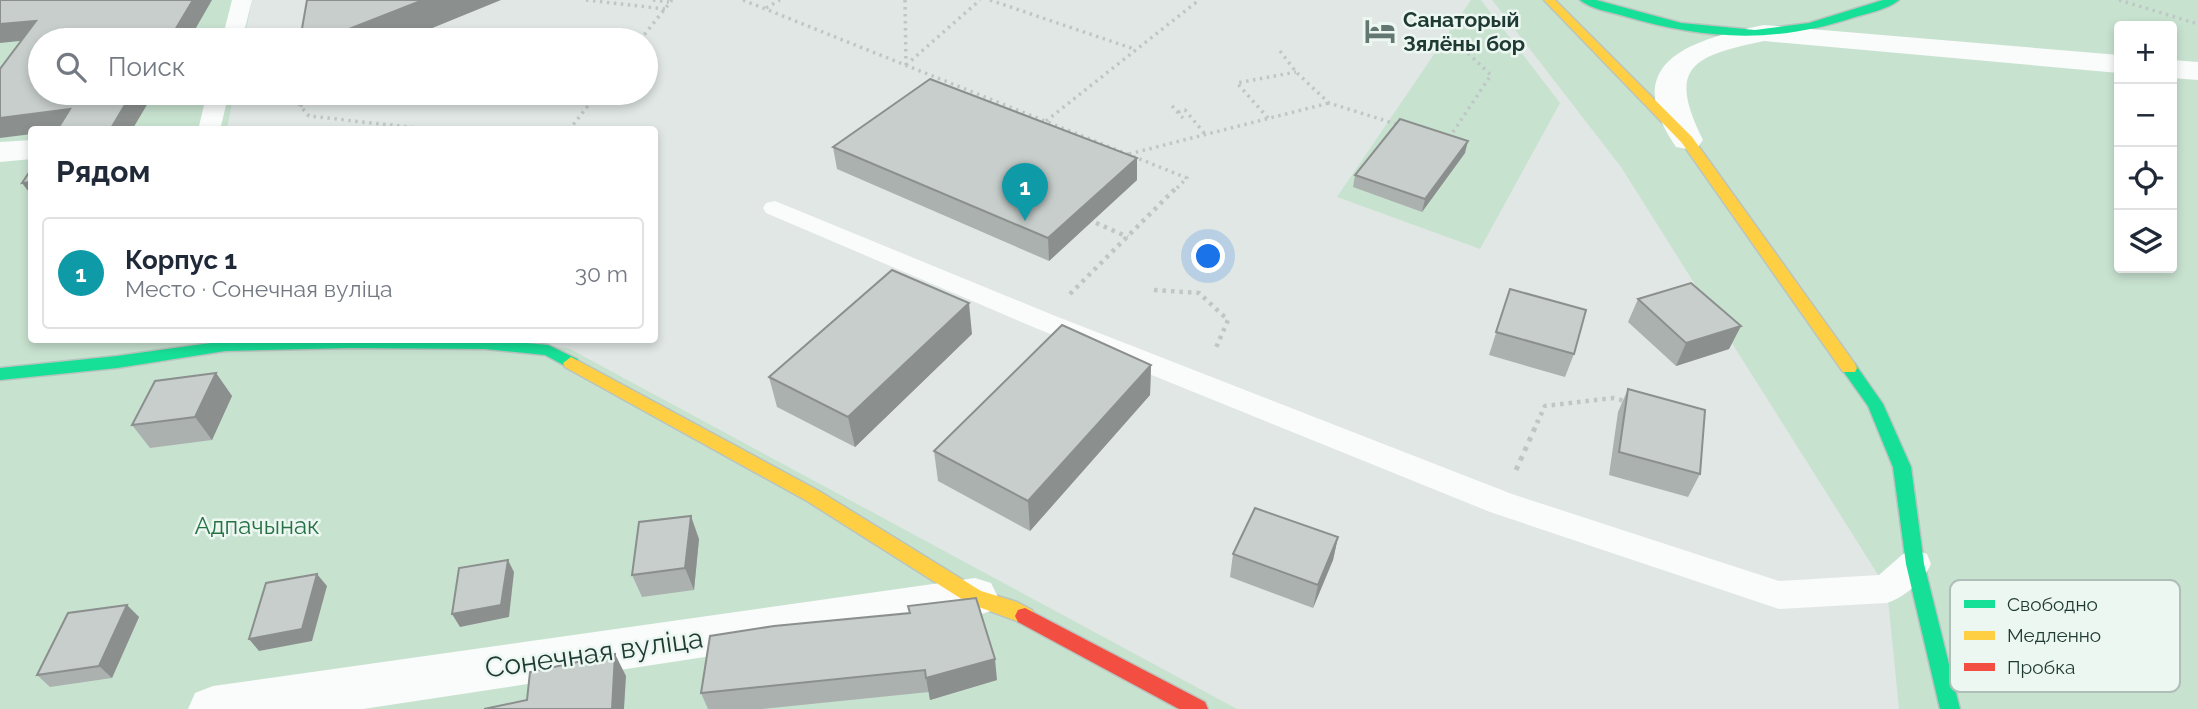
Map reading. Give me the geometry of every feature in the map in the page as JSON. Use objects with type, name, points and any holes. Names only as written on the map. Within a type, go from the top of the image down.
[{"type":"street","points":[[1549,0],[1687,140],[1875,404],[1902,467],[1915,565],[1950,709]]},
{"type":"street","points":[[1585,0],[1660,21],[1708,29],[2114,64]]},
{"type":"street","points":[[1687,140],[1670,97],[1672,74],[1685,59],[1709,46],[1836,20],[1894,0]]},
{"type":"street","points":[[2177,69],[2198,71]]},
{"type":"street","points":[[0,152],[28,149]]},
{"type":"street","points":[[0,374],[117,362],[222,343],[458,344],[548,349],[813,496],[975,597],[1010,608],[1198,709]]},
{"type":"street","name":"Сонечная вуліца","points":[[213,709],[975,597]]},
{"type":"lane","points":[[235,28],[242,0]]},
{"type":"lane","points":[[210,126],[215,105]]},
{"type":"lane","points":[[775,208],[1043,321],[1501,503],[1779,594],[1887,589],[1915,565]]},
{"type":"path","points":[[586,0],[665,9]]},
{"type":"path","points":[[653,0],[671,1]]},
{"type":"path","points":[[743,0],[1187,178],[1043,321]]},
{"type":"path","points":[[765,9],[780,0]]},
{"type":"path","points":[[905,0],[906,65]]},
{"type":"path","points":[[906,65],[980,0]]},
{"type":"path","points":[[990,0],[1134,49]]},
{"type":"path","points":[[1038,127],[1199,0]]},
{"type":"path","points":[[2119,0],[2198,24]]},
{"type":"path","points":[[649,28],[671,1]]},
{"type":"path","points":[[1447,141],[1491,75],[1453,39]]},
{"type":"path","points":[[1280,51],[1296,72],[1329,103],[1408,128]]},
{"type":"path","points":[[1268,118],[1237,83],[1296,72]]},
{"type":"path","points":[[962,94],[968,90]]},
{"type":"path","points":[[1129,155],[1329,103]]},
{"type":"path","points":[[572,126],[589,105]]},
{"type":"path","points":[[300,106],[310,116],[399,126]]},
{"type":"path","points":[[1172,106],[1183,118]]},
{"type":"path","points":[[1178,112],[1185,110],[1205,134]]},
{"type":"path","points":[[1096,223],[1128,237]]},
{"type":"path","points":[[1154,290],[1199,293],[1228,320],[1214,351]]},
{"type":"path","points":[[1501,503],[1545,406],[1613,398],[1640,404]]},
{"type":"green space","name":"Адпачынак","points":[[0,0],[252,0],[246,28],[28,28],[28,105],[232,105],[228,126],[28,126],[28,343],[531,343],[570,349],[1237,709],[0,709]]},
{"type":"green space","points":[[1471,0],[1481,0],[1560,103],[1480,249],[1337,197]]},
{"type":"green space","points":[[1492,0],[2198,0],[2198,709],[1899,709],[1887,589],[1621,167]]},
{"type":"building","points":[[0,0],[193,0],[176,28],[31,28],[36,21],[0,24]]},
{"type":"building","points":[[307,0],[423,0],[352,28],[302,28]]},
{"type":"building","points":[[28,32],[28,105],[125,105],[112,126],[59,126],[70,109],[0,118],[0,69]]},
{"type":"building","points":[[930,79],[1137,158],[1048,238],[833,147]]},
{"type":"building","points":[[1400,119],[1468,141],[1425,199],[1355,175]]},
{"type":"building","points":[[892,270],[969,303],[848,417],[769,377]]},
{"type":"building","points":[[1691,283],[1741,326],[1686,343],[1638,299]]},
{"type":"building","points":[[1510,289],[1586,310],[1574,354],[1496,332]]},
{"type":"building","points":[[1062,325],[1151,365],[1028,501],[934,451]]},
{"type":"building","points":[[216,373],[195,417],[132,425],[155,381]]},
{"type":"building","points":[[1628,389],[1705,410],[1700,474],[1619,452]]},
{"type":"building","points":[[1255,508],[1338,537],[1318,585],[1233,554]]},
{"type":"building","points":[[691,516],[685,568],[632,575],[639,522]]},
{"type":"building","points":[[508,560],[501,605],[452,614],[459,568]]},
{"type":"building","points":[[317,574],[302,629],[249,639],[266,583]]},
{"type":"building","points":[[976,598],[995,659],[926,678],[925,670],[701,693],[710,636],[774,626],[910,613],[908,606]]},
{"type":"building","points":[[127,605],[99,666],[37,675],[68,613]]},
{"type":"building","points":[[615,654],[612,709],[484,709],[527,700],[530,672]]},
{"type":"traffic: fast","points":[[1585,0],[1632,15],[1681,26],[1706,31],[1755,34],[1809,27],[1894,0]]},
{"type":"traffic: fast","points":[[0,374],[117,362],[225,346],[351,343],[485,344],[548,350],[571,363]]},
{"type":"traffic: fast","points":[[1849,368],[1875,404],[1902,467],[1915,564],[1950,709]]},
{"type":"traffic: slow","points":[[1549,0],[1687,140],[1849,368]]},
{"type":"traffic: slow","points":[[571,363],[813,496],[975,597],[1010,608],[1025,616]]},
{"type":"traffic: jam","points":[[1025,616],[1198,709]]},
{"type":"place","name":"Санаторый Зялёны бор","points":[[1380,31]]},
{"type":"place","name":"Корпус 1","points":[[1025,221]]}]
